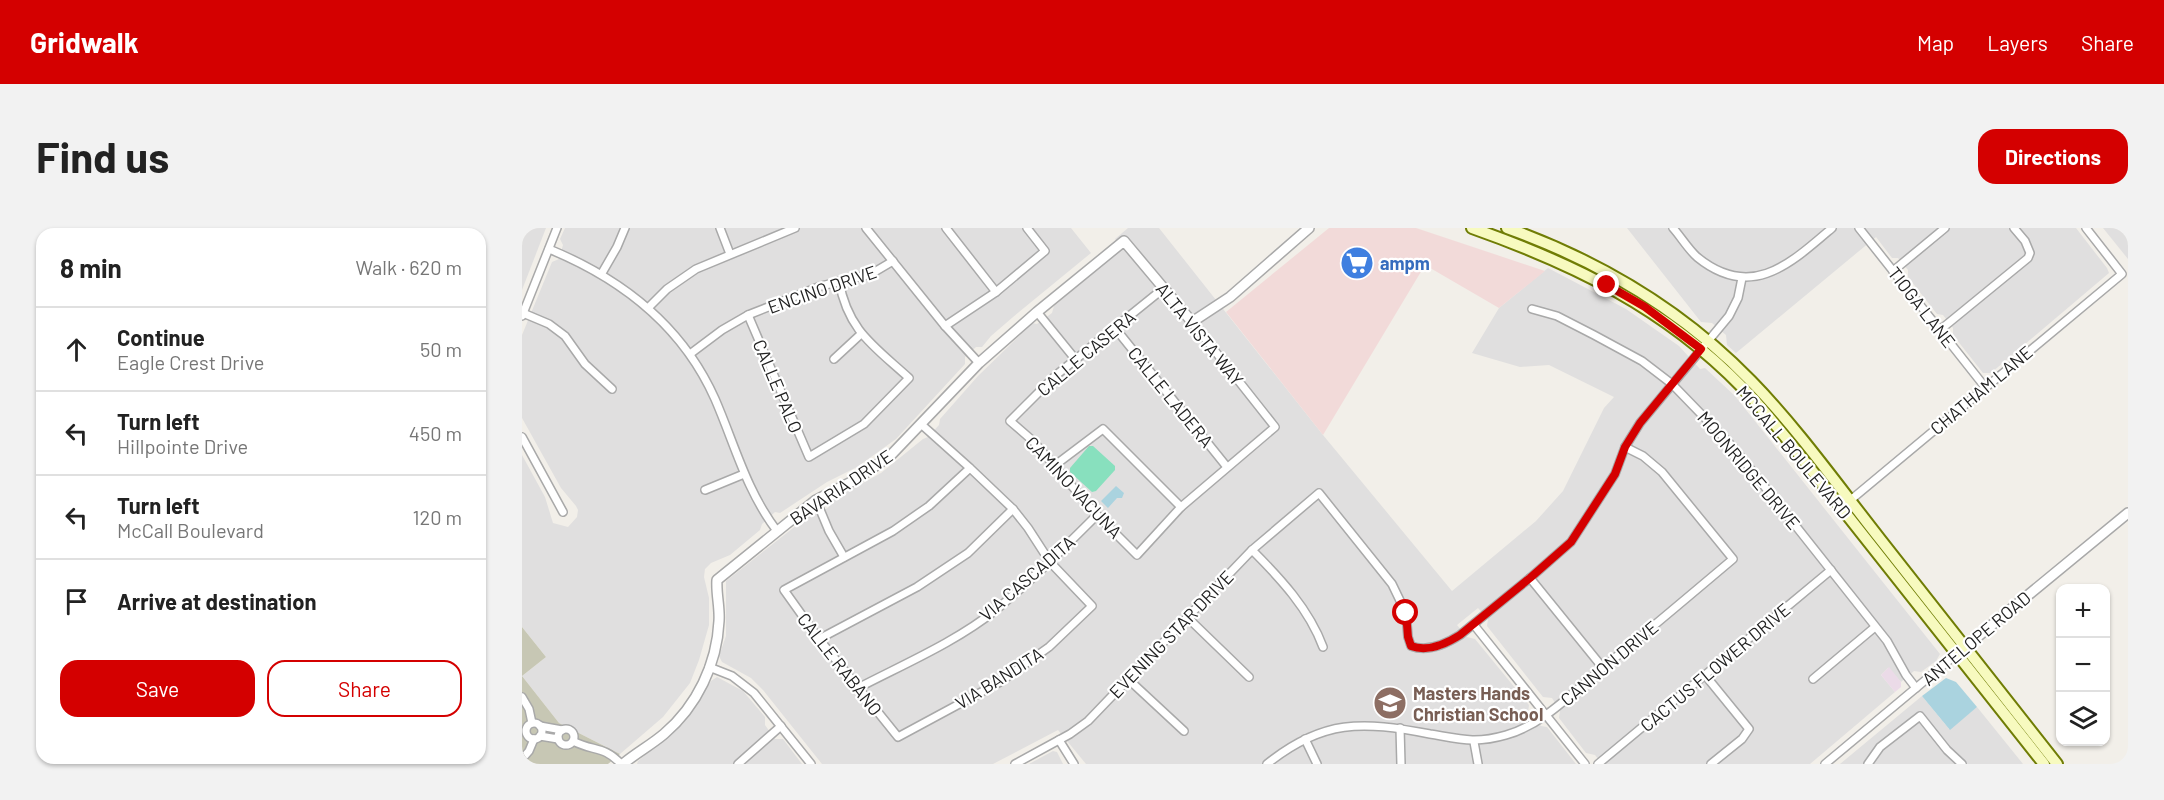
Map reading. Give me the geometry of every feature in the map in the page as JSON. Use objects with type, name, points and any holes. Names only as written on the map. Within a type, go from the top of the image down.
[{"type":"main road","name":"MCCALL BOULEVARD","points":[[1472,228],[1535,251],[1581,272],[1645,307],[1705,345]]},
{"type":"main road","name":"MCCALL BOULEVARD","points":[[1507,228],[1560,249],[1609,273],[1662,306],[1705,345],[1846,505],[1961,651],[2044,764]]},
{"type":"main road","points":[[1535,251],[1544,249],[1592,271],[1609,273]]},
{"type":"main road","name":"MCCALL BOULEVARD","points":[[1961,651],[2057,764]]},
{"type":"street","points":[[557,228],[523,314],[549,324],[565,336],[585,364],[612,389]]},
{"type":"street","points":[[602,273],[626,228]]},
{"type":"street","points":[[720,228],[730,254]]},
{"type":"street","points":[[648,308],[682,277],[696,269],[795,228]]},
{"type":"street","points":[[866,228],[945,326],[979,363]]},
{"type":"street","points":[[946,228],[996,292]]},
{"type":"street","points":[[945,326],[996,292],[1045,251],[1027,228]]},
{"type":"street","points":[[1192,322],[1230,297],[1309,228]]},
{"type":"street","points":[[1673,228],[1696,256],[1713,268],[1742,278],[1772,272],[1783,267],[1832,228]]},
{"type":"street","name":"TIOGA LANE","points":[[1859,228],[1985,387]]},
{"type":"street","points":[[1893,271],[1946,228]]},
{"type":"street","points":[[1940,330],[2028,258],[2031,253],[2029,248],[2014,228]]},
{"type":"street","name":"CHATHAM LANE","points":[[1846,505],[2122,274],[2086,228]]},
{"type":"street","name":"ALTA VISTA WAY","points":[[1124,241],[1275,427],[1227,467]]},
{"type":"street","name":"BAVARIA DRIVE","points":[[622,764],[677,723],[700,690],[716,643],[719,621],[717,580],[816,500],[855,480],[891,455],[979,363],[1124,241]]},
{"type":"street","points":[[549,249],[602,273],[648,308],[690,354],[714,398],[756,502],[777,531]]},
{"type":"street","name":"ENCINO DRIVE","points":[[690,354],[722,330],[748,315],[820,286],[871,274],[893,261]]},
{"type":"street","points":[[1585,764],[1474,625],[1571,542],[1615,474],[1625,447],[1640,423],[1729,316],[1738,298],[1742,278]]},
{"type":"street","points":[[834,359],[861,334],[842,300],[839,281]]},
{"type":"street","name":"CALLE CASERA","points":[[1010,420],[1040,390],[1164,288]]},
{"type":"street","name":"MOONRIDGE DRIVE","points":[[1532,309],[1557,316],[1642,361],[1672,384],[1719,430],[1887,642],[1916,688]]},
{"type":"street","points":[[1037,312],[1076,360]]},
{"type":"street","name":"CALLE PALO","points":[[748,315],[809,457],[864,424],[909,378],[861,334]]},
{"type":"street","name":"CALLE LADERA","points":[[1116,328],[1227,467]]},
{"type":"street","name":"CAMINO VACUNA","points":[[1010,420],[1033,441],[1097,515],[1137,555],[1181,507]]},
{"type":"street","points":[[922,425],[1013,509],[1050,562]]},
{"type":"street","points":[[1054,466],[1102,429],[1181,507],[1227,467]]},
{"type":"street","points":[[522,437],[563,512]]},
{"type":"street","name":"CANNON DRIVE","points":[[1267,764],[1305,739],[1341,727],[1371,725],[1400,728],[1474,742],[1509,735],[1546,715],[1733,560],[1662,472],[1643,456],[1625,447]]},
{"type":"street","points":[[816,500],[829,531],[844,556],[892,531],[929,506],[970,468]]},
{"type":"street","points":[[705,490],[744,474]]},
{"type":"street","name":"EVENING STAR DRIVE","points":[[1015,764],[1071,734],[1088,721],[1252,550],[1319,493],[1392,584],[1406,613],[1411,646],[1426,649],[1450,641],[1474,625]]},
{"type":"street","points":[[819,639],[917,587],[968,553],[1013,509]]},
{"type":"street","name":"ANTELOPE ROAD","points":[[1825,764],[2128,513]]},
{"type":"street","name":"VIA CASCADITA","points":[[858,688],[962,633],[996,609],[1050,562],[1097,515]]},
{"type":"street","points":[[1252,550],[1272,570],[1307,614],[1316,628],[1323,647]]},
{"type":"street","name":"CALLE RABANO","points":[[844,556],[784,590],[819,639],[898,737]]},
{"type":"street","name":"VIA BANDITA","points":[[898,737],[1000,682],[1049,646],[1092,606],[1050,562]]},
{"type":"street","name":"CACTUS FLOWER DRIVE","points":[[1598,764],[1831,570]]},
{"type":"street","points":[[1530,578],[1603,668]]},
{"type":"street","points":[[1187,617],[1249,676]]},
{"type":"street","points":[[1813,679],[1875,627]]},
{"type":"street","points":[[709,667],[732,676],[754,693],[811,764]]},
{"type":"street","points":[[1705,675],[1749,729],[1742,739],[1711,764]]},
{"type":"street","points":[[1128,678],[1184,731]]},
{"type":"street","points":[[522,697],[536,725],[542,730],[522,759]]},
{"type":"street","points":[[1868,764],[1880,747],[1920,716],[1947,750],[1962,764]]},
{"type":"street","points":[[527,726],[567,729],[574,736],[573,741],[564,745],[558,740],[527,736],[527,726]]},
{"type":"street","points":[[738,764],[781,726]]},
{"type":"street","points":[[1400,728],[1401,764]]},
{"type":"street","points":[[558,740],[558,734],[562,730]]},
{"type":"street","points":[[1305,739],[1317,764]]},
{"type":"street","points":[[1059,740],[1074,764]]},
{"type":"street","points":[[573,741],[582,746],[609,752],[622,764]]},
{"type":"street","points":[[1474,742],[1478,764]]},
{"type":"shaded area","points":[[522,228],[546,228],[522,290]]},
{"type":"shaded area","points":[[565,228],[1071,228],[1091,253],[991,336],[982,347],[976,347],[965,357],[965,364],[896,439],[857,467],[827,482],[780,513],[775,512],[762,524],[760,530],[730,555],[711,563],[705,569],[704,577],[709,598],[709,625],[690,683],[663,717],[620,754],[559,723],[522,676],[546,657],[522,627],[522,455],[545,497],[553,523],[568,527],[577,517],[578,510],[561,488],[522,418],[522,335],[552,262],[559,259],[563,245],[560,239]]},
{"type":"shaded area","points":[[1128,228],[1159,228],[1323,435],[1452,591],[1536,521],[1563,491],[1604,408],[1614,397],[1549,365],[1520,367],[1472,353],[1499,308],[1548,268],[1626,309],[1679,346],[1700,369],[1705,368],[1735,396],[1940,654],[1936,661],[1921,672],[1914,671],[1901,682],[1888,668],[1881,675],[1895,692],[1810,764],[1602,764],[1595,755],[1586,753],[1559,718],[1560,711],[1552,698],[1543,697],[1487,626],[1488,619],[1478,608],[1457,625],[1467,637],[1475,639],[1529,705],[1528,712],[1541,726],[1547,727],[1576,764],[1086,764],[1058,730],[993,764],[822,764],[763,690],[751,678],[722,662],[719,656],[726,636],[726,581],[807,517],[828,508],[832,500],[881,473],[928,437],[939,425],[940,419],[978,376],[1032,323],[1037,324],[1052,313],[1054,306],[1123,248],[1115,239]]},
{"type":"shaded area","points":[[1329,228],[1416,228],[1545,271],[1499,308],[1425,265],[1323,435],[1226,312]]},
{"type":"shaded area","points":[[1627,228],[2076,228],[2109,273],[1991,373],[1983,373],[1953,335],[1953,328],[1943,315],[1937,314],[1908,277],[1908,270],[1898,258],[1892,258],[1876,237],[1736,353],[1727,345],[1726,335],[1712,323],[1701,322]]},
{"type":"shaded area","points":[[2103,228],[2128,228],[2128,259]]},
{"type":"shaded area","points":[[522,627],[546,657],[522,676]]},
{"type":"shaded area","points":[[1889,667],[1901,682],[1901,687],[1895,692],[1881,675]]},
{"type":"shaded area","points":[[522,676],[559,723],[620,754],[608,764],[522,764]]},
{"type":"shaded area","points":[[717,677],[743,691],[765,717],[765,725],[775,739],[783,739],[802,764],[637,764],[682,725],[711,681]]},
{"type":"shaded area","points":[[1922,696],[1949,729],[1977,707],[2023,764],[1840,764]]},
{"type":"shaded area","points":[[1053,751],[1057,752],[1063,764],[1029,764]]},
{"type":"green space","points":[[1089,446],[1093,446],[1115,466],[1115,470],[1096,491],[1092,492],[1070,472],[1070,468]]},
{"type":"water","points":[[1116,486],[1124,493],[1122,498],[1117,498],[1108,508],[1101,501]]},
{"type":"water","points":[[1946,678],[1956,682],[1977,707],[1950,730],[1922,696]]},
{"type":"place","name":"ampm","points":[[1357,263]]},
{"type":"place","name":"Masters Hands Christian School","points":[[1390,703]]},
{"type":"route","points":[[1406,613],[1411,646],[1426,649],[1450,641],[1530,578],[1571,542],[1615,474],[1625,447],[1640,423],[1701,349],[1645,307],[1607,285]]}]
